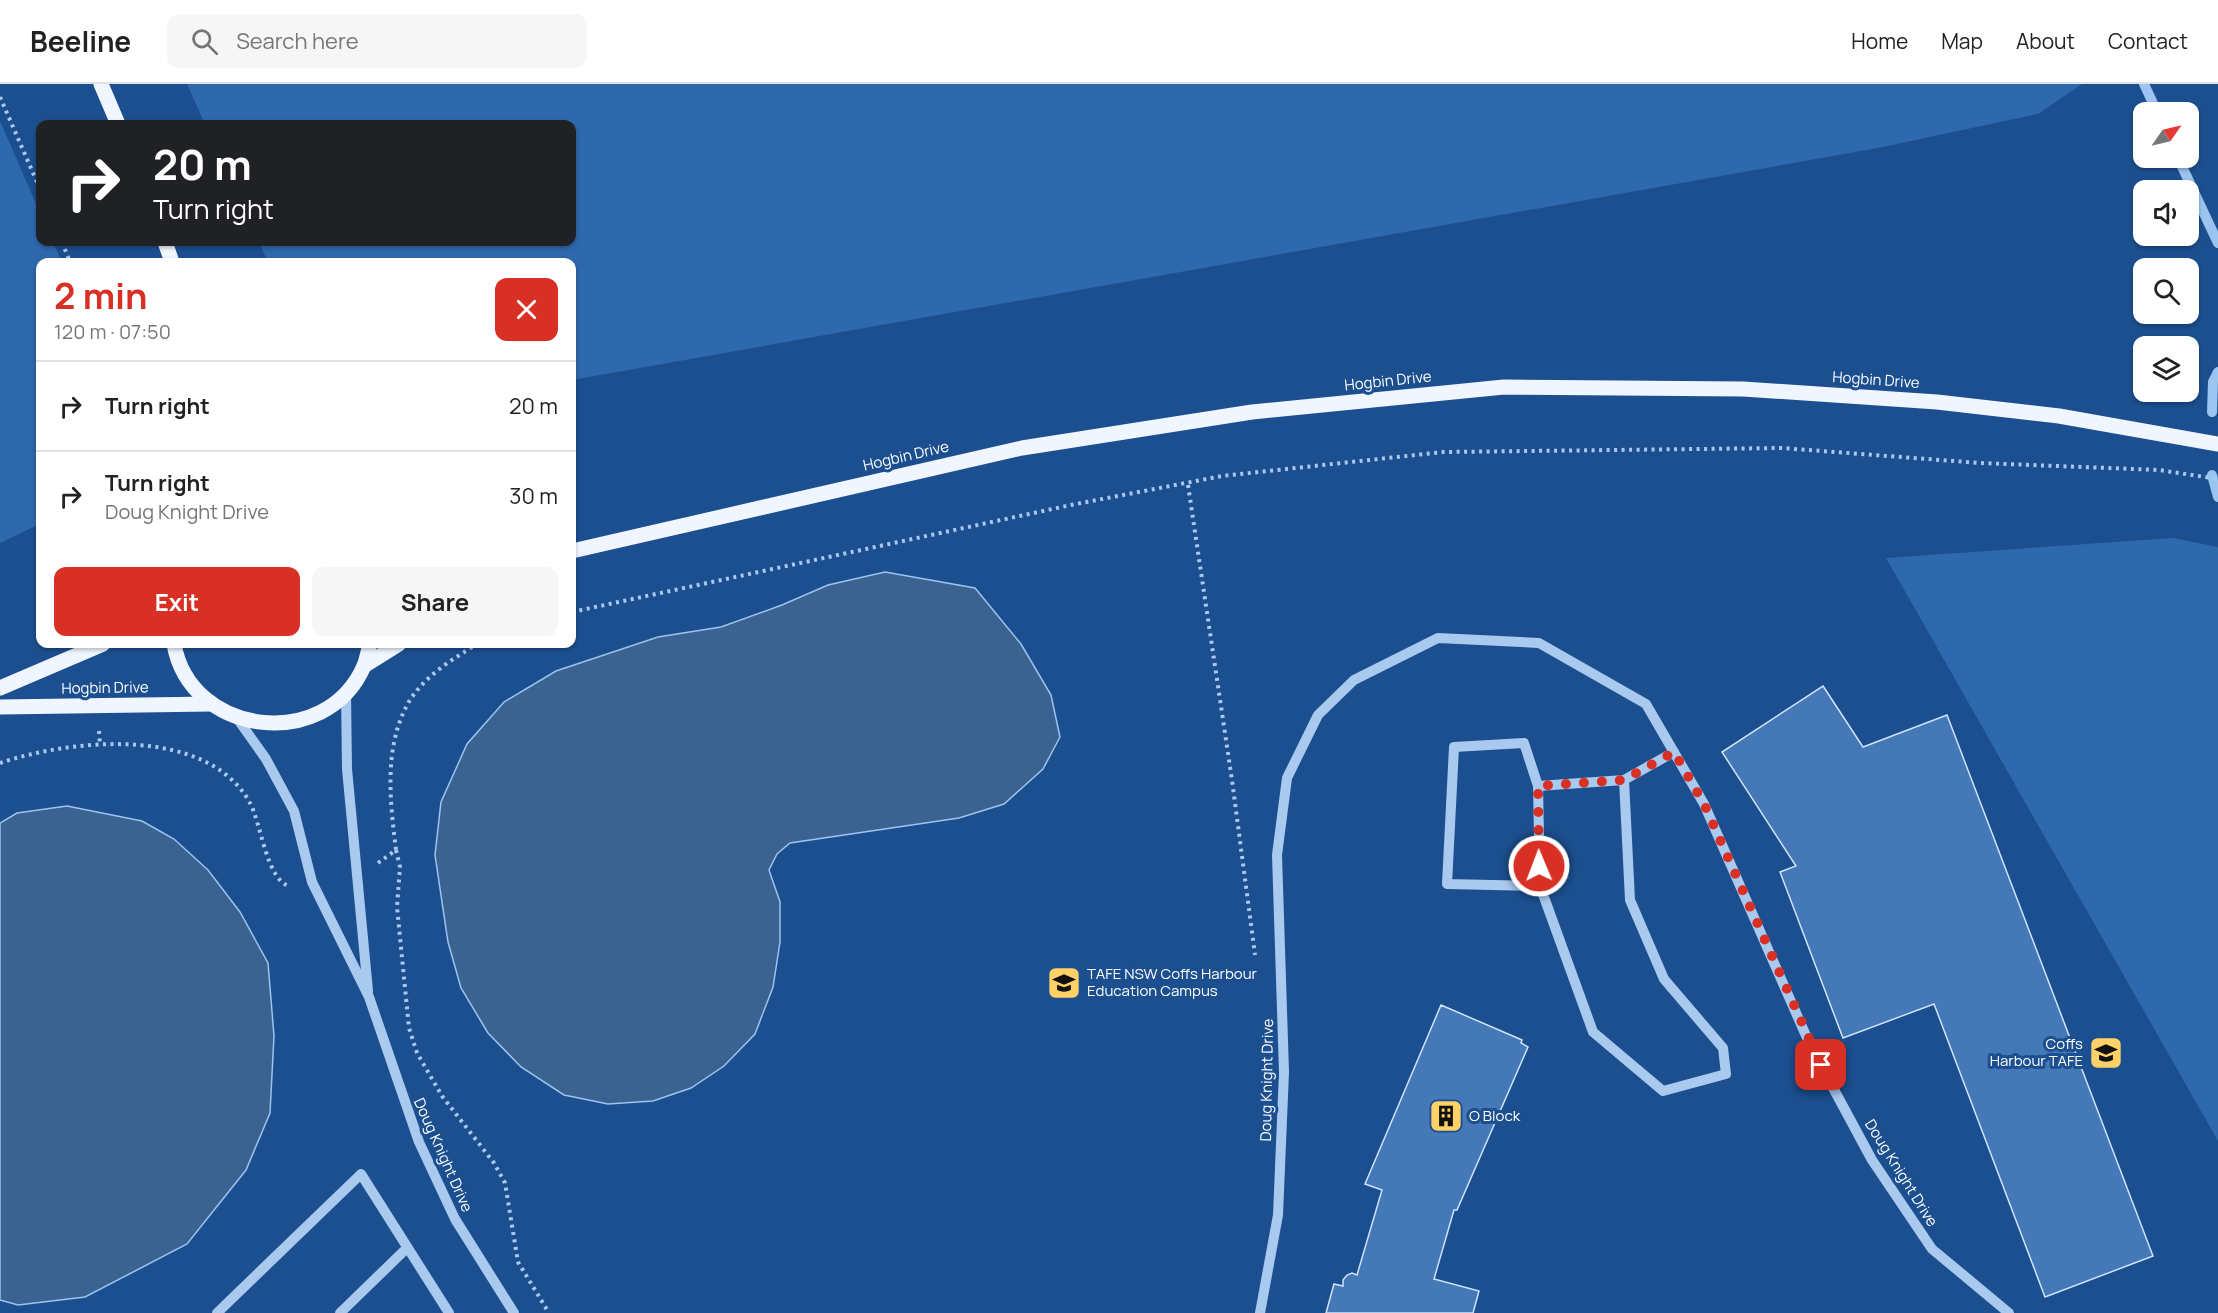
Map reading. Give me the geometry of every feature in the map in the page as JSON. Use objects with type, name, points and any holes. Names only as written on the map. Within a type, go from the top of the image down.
[{"type":"main road","points":[[101,84],[116,120]]},
{"type":"main road","name":"Hogbin Drive","points":[[576,550],[1022,448],[1252,412],[1503,387],[1743,389],[1937,402],[2059,416],[2218,444]]},
{"type":"main road","name":"Hogbin Drive","points":[[0,688],[94,648]]},
{"type":"main road","points":[[175,648],[176,656],[190,682],[211,704],[237,718],[266,724],[295,722],[323,710],[346,692],[364,666],[369,648]]},
{"type":"main road","points":[[364,666],[393,648]]},
{"type":"main road","name":"Hogbin Drive","points":[[0,707],[211,704]]},
{"type":"street","name":"Doug Knight Drive","points":[[1260,1313],[1278,1215],[1284,1072],[1277,855],[1287,778],[1318,715],[1354,680],[1438,638],[1539,643],[1646,704],[1704,804],[1811,1047],[1872,1160],[1932,1249],[2009,1313]]},
{"type":"street","name":"Doug Knight Drive","points":[[346,692],[347,769],[369,998]]},
{"type":"street","name":"Doug Knight Drive","points":[[237,718],[266,759],[294,811],[312,882],[369,998],[418,1142],[455,1219],[514,1313]]},
{"type":"street","points":[[1540,886],[1447,884],[1455,747],[1524,743],[1538,786],[1540,886],[1593,1032],[1663,1091],[1726,1074],[1723,1048],[1664,979],[1630,900],[1624,780]]},
{"type":"street","points":[[1538,786],[1624,780],[1674,752]]},
{"type":"street","points":[[217,1313],[361,1174],[449,1313]]},
{"type":"street","points":[[340,1313],[407,1248]]},
{"type":"path","points":[[0,97],[36,180]]},
{"type":"path","points":[[576,611],[1071,505],[1222,476],[1443,452],[1782,448],[1992,464],[2159,470],[2218,479]]},
{"type":"path","points":[[1188,484],[1231,768],[1256,966]]},
{"type":"path","points":[[98,725],[100,746]]},
{"type":"path","points":[[396,850],[400,867],[397,907],[402,977],[411,1037],[417,1053],[442,1096],[494,1163],[505,1183],[510,1231],[518,1262],[549,1313]]},
{"type":"shaded area","points":[[187,84],[2082,84],[2038,114],[1878,148],[576,379],[576,258],[266,258],[261,246],[576,246],[576,120],[203,120]]},
{"type":"shaded area","points":[[0,121],[36,204],[36,246],[55,246],[60,258],[36,258],[36,526],[0,543]]},
{"type":"shaded area","points":[[2173,538],[2218,547],[2218,1141],[1886,558]]},
{"type":"shaded area","points":[[885,572],[975,588],[1021,644],[1051,695],[1060,737],[1043,769],[1004,804],[959,818],[790,843],[777,854],[769,870],[780,902],[780,942],[773,987],[755,1034],[724,1066],[691,1088],[653,1101],[608,1104],[564,1095],[521,1067],[488,1033],[461,988],[448,942],[435,855],[441,802],[467,744],[504,702],[556,671],[658,637],[721,627],[782,605],[828,585]]},
{"type":"shaded area","points":[[67,806],[142,821],[174,839],[208,870],[240,912],[268,963],[274,1036],[270,1113],[246,1170],[187,1244],[85,1297],[18,1305],[0,1300],[0,823],[17,813]]},
{"type":"building","points":[[1823,686],[1863,747],[1947,715],[2153,1256],[2045,1297],[1934,1004],[1843,1038],[1780,872],[1796,866],[1722,752]]},
{"type":"building","name":"O Block","points":[[1441,1005],[1522,1040],[1521,1043],[1528,1047],[1457,1210],[1454,1210],[1434,1279],[1479,1291],[1473,1313],[1326,1313],[1334,1284],[1343,1286],[1343,1280],[1347,1275],[1352,1273],[1357,1275],[1382,1190],[1365,1184]]},
{"type":"waterway","points":[[2144,84],[2152,102]]},
{"type":"waterway","points":[[2183,168],[2218,243]]},
{"type":"waterway","points":[[2212,412],[2213,382],[2218,372]]},
{"type":"waterway","points":[[2212,475],[2218,497]]},
{"type":"place","name":"TAFE NSW Coffs Harbour Education Campus","points":[[1064,983]]},
{"type":"place","name":"Coffs Harbour TAFE","points":[[2106,1053]]},
{"type":"place","name":"O Block","points":[[1446,1116]]},
{"type":"route","points":[[1539,866],[1538,786],[1624,780],[1674,752],[1704,804],[1821,1065]]}]
